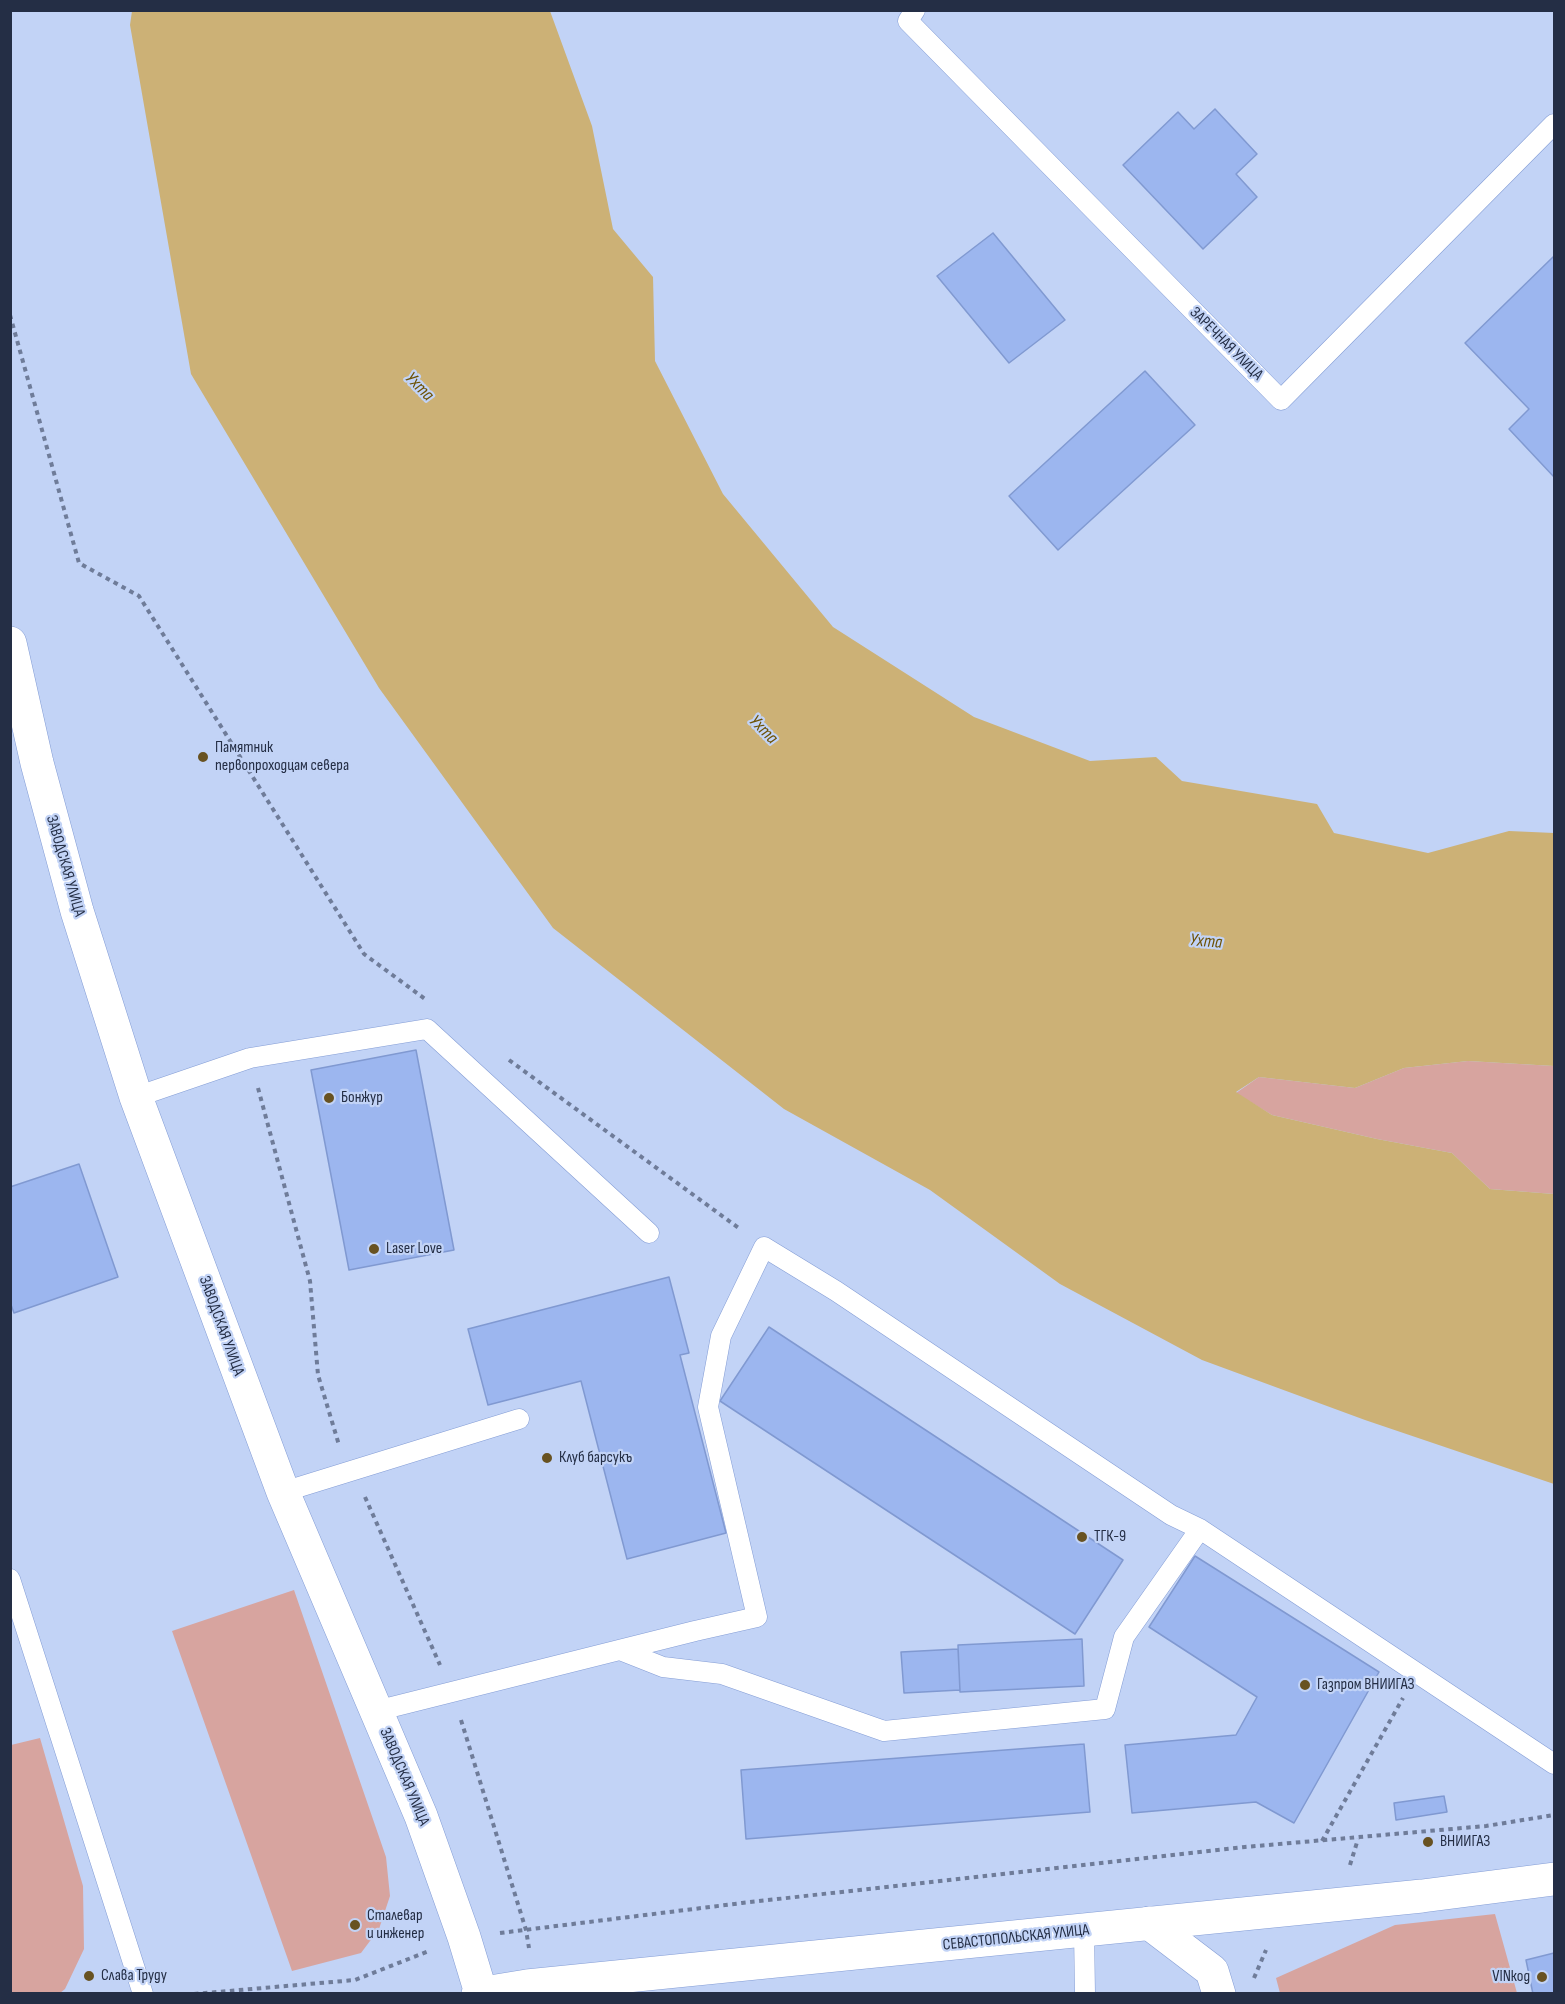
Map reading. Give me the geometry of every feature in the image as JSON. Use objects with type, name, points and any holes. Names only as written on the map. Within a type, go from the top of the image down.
[{"type":"street","name":"ЗАВОДСКАЯ УЛИЦА","points":[[10,643],[37,763],[62,854],[136,1097],[283,1492],[421,1816],[464,1937],[479,1993]]},
{"type":"street","name":"СЕВАСТОПОЛЬСКАЯ УЛИЦА","points":[[479,1993],[527,1986],[1422,1896],[1554,1879]]},
{"type":"street","points":[[1149,1923],[1212,1971],[1219,1994]]},
{"type":"lane","name":"ЗАРЕЧНАЯ УЛИЦА","points":[[915,10],[908,21],[1281,400],[1554,124]]},
{"type":"lane","points":[[136,1097],[250,1058],[427,1029],[649,1233]]},
{"type":"lane","points":[[376,1711],[757,1617],[708,1407],[720,1336],[764,1246],[836,1291],[1171,1515],[1200,1529],[1554,1764]]},
{"type":"lane","points":[[283,1492],[519,1419]]},
{"type":"lane","points":[[621,1650],[663,1667],[722,1674],[884,1731],[1105,1709],[1124,1637],[1200,1529]]},
{"type":"lane","points":[[10,1579],[143,1994]]},
{"type":"lane","points":[[1084,1931],[1085,1994]]},
{"type":"path","points":[[10,315],[79,563],[139,597],[364,954],[431,1002]]},
{"type":"path","points":[[250,1058],[310,1281],[318,1375],[344,1460],[353,1470],[452,1692],[526,1930],[529,1952],[527,1986]]},
{"type":"path","points":[[507,1058],[764,1246]]},
{"type":"path","points":[[1322,1841],[1418,1672]]},
{"type":"path","points":[[194,1994],[356,1980],[464,1937],[753,1902],[1234,1849],[1486,1826],[1554,1815]]},
{"type":"path","points":[[1252,1981],[1267,1948]]},
{"type":"shaded area","points":[[1468,1061],[1554,1066],[1554,1194],[1490,1189],[1452,1153],[1272,1115],[1236,1093],[1259,1077],[1355,1088],[1404,1068]]},
{"type":"shaded area","points":[[294,1590],[386,1857],[390,1896],[379,1929],[361,1953],[292,1971],[172,1631]]},
{"type":"shaded area","points":[[40,1738],[83,1886],[84,1949],[65,1989],[60,1993],[11,1993],[11,1745]]},
{"type":"shaded area","points":[[1495,1914],[1517,1993],[1280,1993],[1276,1978],[1395,1925]]},
{"type":"water","name":"Ухта","points":[[132,11],[550,11],[592,126],[613,229],[653,277],[655,361],[723,494],[833,627],[974,717],[1090,761],[1156,757],[1182,781],[1317,804],[1334,833],[1428,853],[1509,831],[1554,833],[1554,1066],[1468,1061],[1404,1068],[1355,1088],[1259,1077],[1236,1092],[1272,1115],[1452,1153],[1490,1189],[1554,1194],[1554,1484],[1365,1420],[1202,1360],[1060,1284],[930,1190],[784,1109],[553,928],[379,688],[191,374],[130,25]]},
{"type":"building","points":[[1215,109],[1257,154],[1236,174],[1257,197],[1203,249],[1123,165],[1178,112],[1194,129]]},
{"type":"building","points":[[993,233],[1065,320],[1009,363],[937,276]]},
{"type":"building","points":[[1553,257],[1554,477],[1509,429],[1529,409],[1465,343]]},
{"type":"building","points":[[1145,371],[1195,425],[1058,550],[1009,496]]},
{"type":"building","points":[[416,1050],[454,1250],[349,1270],[311,1070]]},
{"type":"building","points":[[79,1164],[118,1277],[14,1313],[10,1302],[10,1187]]},
{"type":"building","points":[[669,1277],[689,1353],[680,1355],[726,1533],[627,1559],[581,1381],[488,1405],[468,1329]]},
{"type":"building","points":[[769,1327],[1123,1560],[1075,1634],[720,1401]]},
{"type":"building","name":"Газпром ВНИИГАЗ","points":[[1195,1556],[1379,1672],[1294,1823],[1256,1802],[1132,1813],[1125,1745],[1236,1735],[1257,1697],[1149,1627]]},
{"type":"building","points":[[1082,1639],[1084,1686],[960,1692],[958,1645]]},
{"type":"building","points":[[958,1649],[960,1690],[904,1693],[901,1652]]},
{"type":"building","points":[[1084,1744],[1090,1812],[746,1839],[741,1770]]},
{"type":"building","points":[[1444,1796],[1447,1812],[1396,1820],[1394,1803]]},
{"type":"building","name":"VINкод","points":[[1554,1953],[1554,1994],[1533,1994],[1526,1960]]},
{"type":"place","name":"Памятник первопроходцам севера","points":[[203,757]]},
{"type":"place","name":"Бонжур","points":[[329,1098]]},
{"type":"place","name":"Laser Love","points":[[374,1249]]},
{"type":"place","name":"Клуб барсукъ","points":[[547,1458]]},
{"type":"place","name":"ТГК-9","points":[[1082,1537]]},
{"type":"place","name":"Газпром ВНИИГАЗ","points":[[1305,1685]]},
{"type":"place","name":"ВНИИГАЗ","points":[[1428,1842]]},
{"type":"place","name":"Сталевар и инженер","points":[[355,1925]]},
{"type":"place","name":"Слава Труду","points":[[89,1976]]},
{"type":"place","name":"VINкод","points":[[1542,1977]]}]
